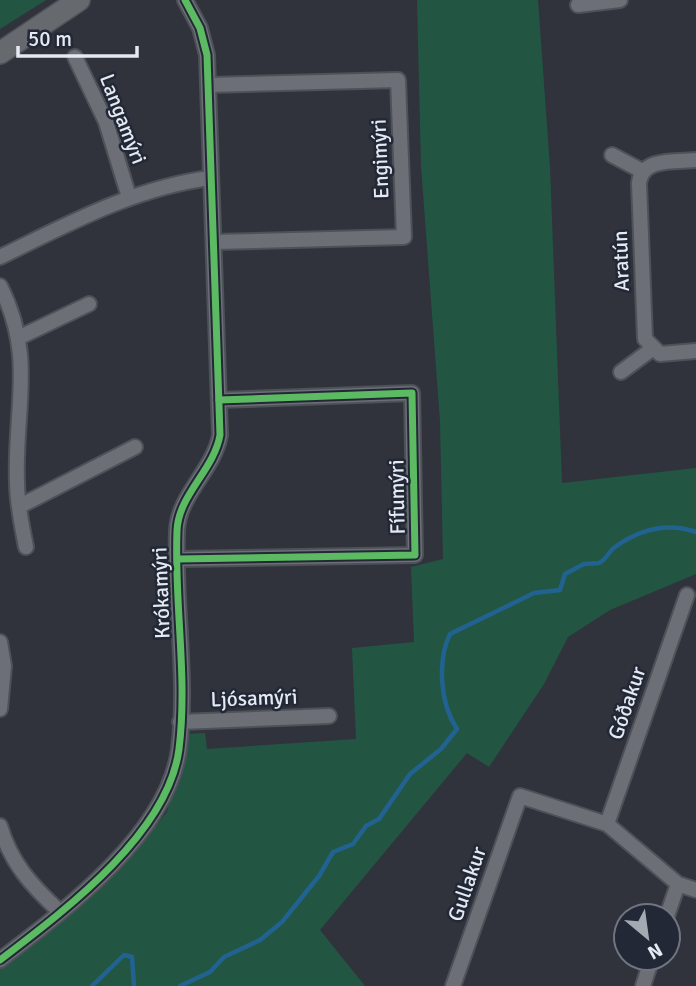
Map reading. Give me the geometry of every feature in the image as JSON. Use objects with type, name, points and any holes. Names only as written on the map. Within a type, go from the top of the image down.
[{"type":"street","points":[[0,53],[79,0]]},
{"type":"street","name":"Krókamýri","points":[[0,960],[131,846],[153,818],[174,769],[180,722],[179,519],[187,500],[212,462],[218,443],[219,400],[209,85],[205,41],[185,0]]},
{"type":"street","points":[[578,5],[620,0]]},
{"type":"street","name":"Langamýri","points":[[75,57],[106,122],[106,131],[129,197]]},
{"type":"street","name":"Engimýri","points":[[209,85],[398,80],[404,237],[214,242]]},
{"type":"street","points":[[612,155],[642,171],[656,163],[696,160]]},
{"type":"street","name":"Aratún","points":[[642,171],[639,183],[645,339],[652,349]]},
{"type":"street","name":"Langamýri","points":[[0,257],[129,197],[160,187],[211,178]]},
{"type":"street","points":[[0,286],[20,337],[22,367],[17,484],[26,547]]},
{"type":"street","points":[[20,337],[89,304]]},
{"type":"street","points":[[621,372],[652,349],[660,354],[696,351]]},
{"type":"street","name":"Fífumýri","points":[[178,559],[415,555],[412,393],[219,400]]},
{"type":"street","points":[[19,506],[135,447]]},
{"type":"street","name":"Góðakur","points":[[607,824],[687,595]]},
{"type":"street","points":[[0,642],[4,666],[0,709]]},
{"type":"street","name":"Ljósamýri","points":[[180,722],[329,716]]},
{"type":"street","name":"Gullakur","points":[[453,986],[520,796],[607,824]]},
{"type":"street","points":[[607,824],[678,884],[696,890]]},
{"type":"street","points":[[0,826],[4,840],[30,885],[59,911]]},
{"type":"street","points":[[672,902],[678,884]]},
{"type":"green space","points":[[0,0],[46,0],[0,29]]},
{"type":"green space","points":[[417,0],[538,0],[550,168],[562,483],[696,468],[696,574],[610,610],[568,637],[544,684],[489,767],[467,753],[320,930],[365,986],[0,986],[0,969],[124,865],[167,812],[185,734],[205,733],[207,749],[356,739],[352,648],[414,642],[411,567],[443,559],[440,421],[421,166]]},
{"type":"waterway","points":[[180,986],[210,972],[224,957],[260,940],[282,922],[319,876],[333,852],[353,844],[366,826],[379,819],[410,774],[441,749],[457,729],[447,707],[442,682],[443,657],[450,634],[534,593],[560,590],[565,574],[584,564],[599,563],[615,547],[634,536],[664,528],[696,532]]},
{"type":"waterway","points":[[92,986],[124,955],[132,957],[134,986]]},
{"type":"cycle path","points":[[0,960],[82,894],[134,840],[155,811],[171,780],[179,749],[182,667],[177,531],[183,506],[211,460],[220,435],[207,55],[200,28],[185,0]]},
{"type":"cycle path","points":[[178,559],[415,555],[412,393],[219,400]]}]
